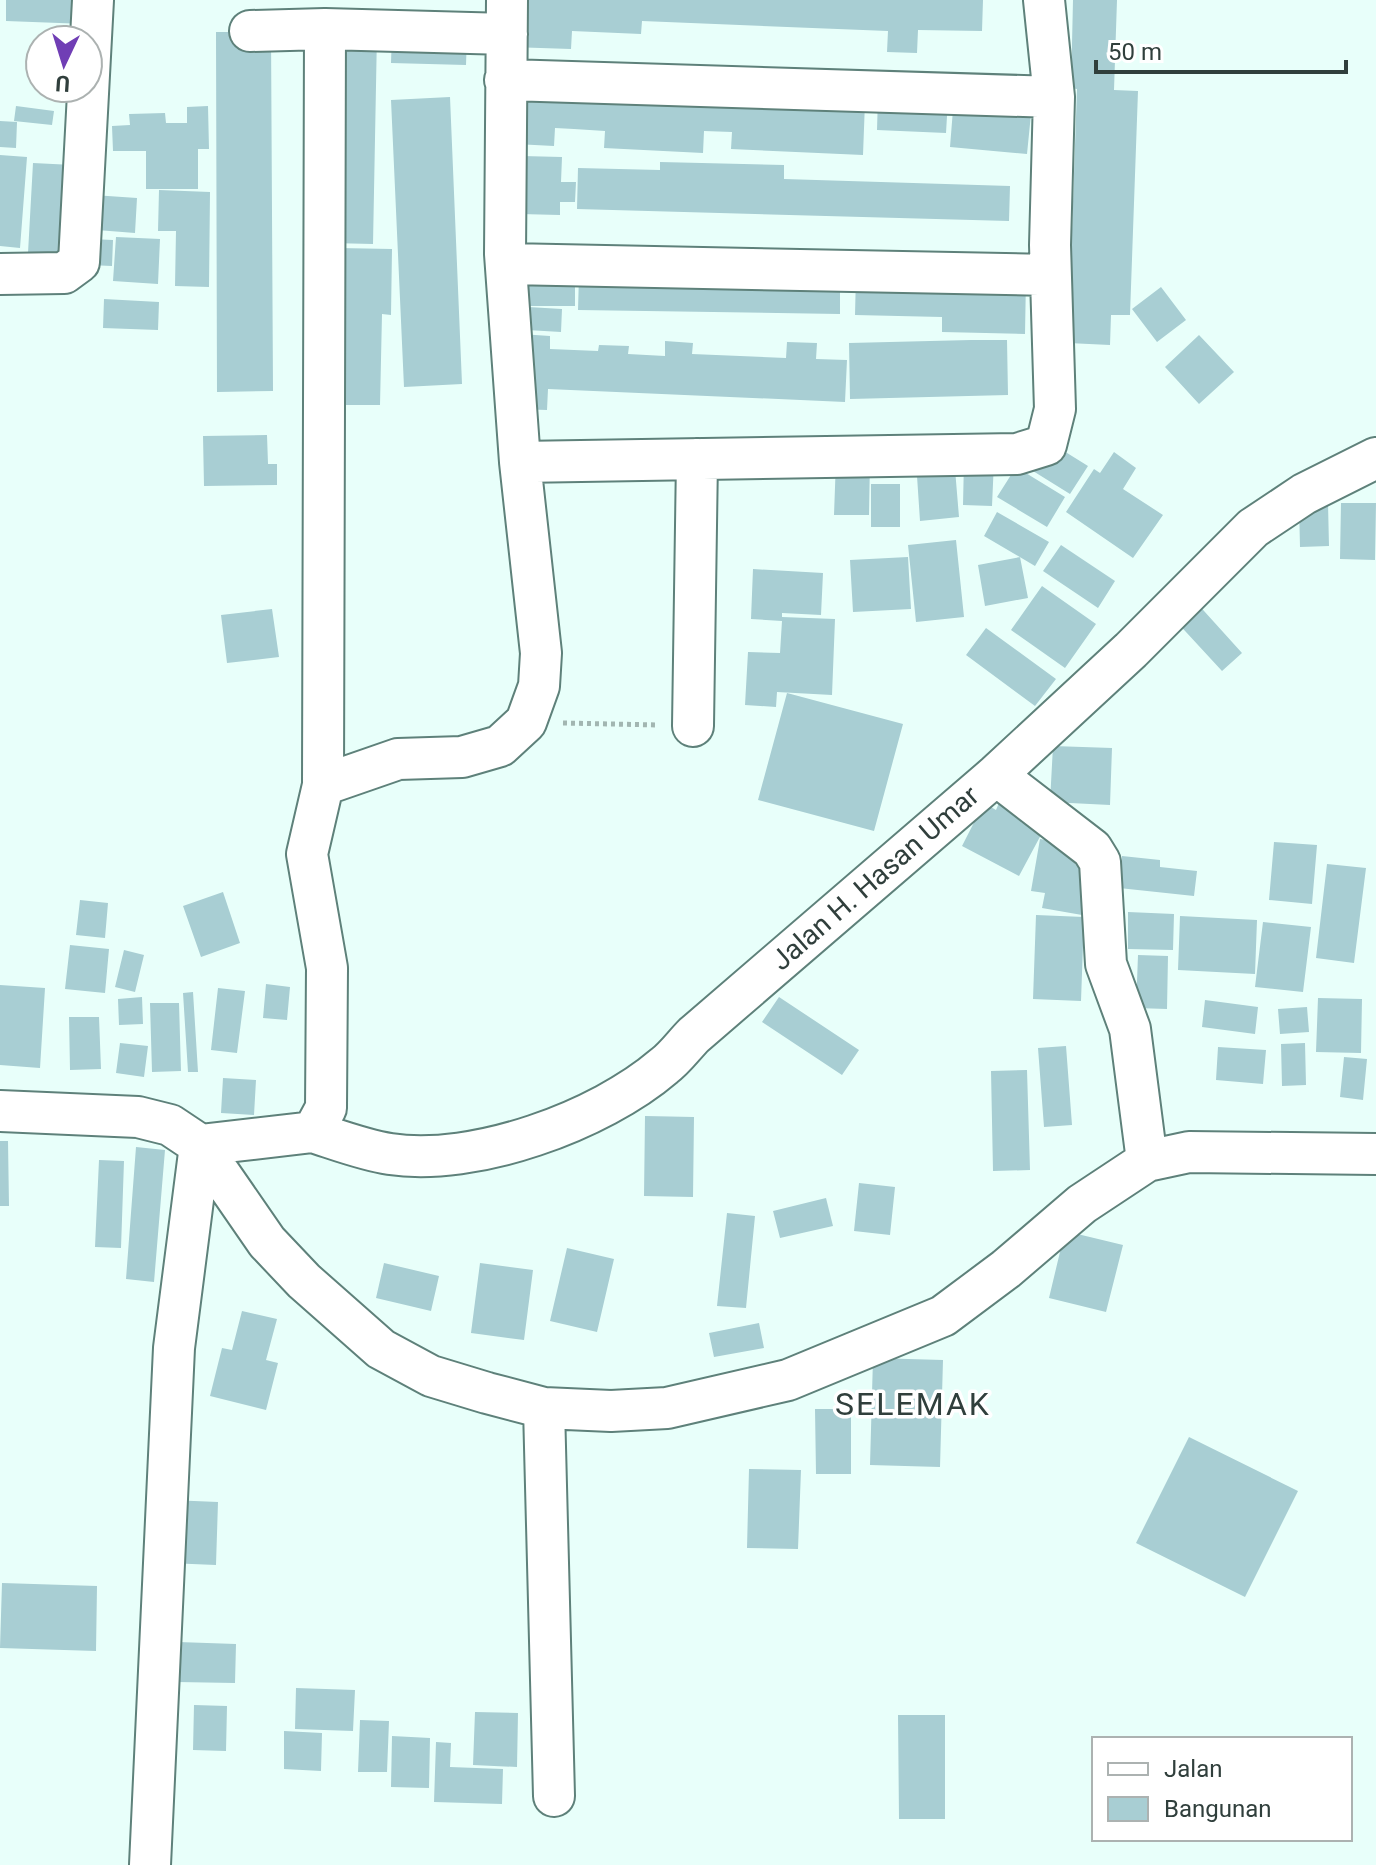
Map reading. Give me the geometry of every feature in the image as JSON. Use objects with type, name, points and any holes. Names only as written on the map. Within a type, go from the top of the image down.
[{"type":"street","points":[[0,274],[64,273],[79,262],[93,0]]},
{"type":"street","points":[[520,462],[1017,454],[1046,445],[1055,409],[1050,275],[1054,97],[1044,0]]},
{"type":"street","points":[[250,31],[325,29],[456,16],[507,17],[506,264],[520,462],[541,653],[539,686],[526,722],[500,746],[462,757],[398,759],[323,785]]},
{"type":"street","points":[[200,1145],[313,1132],[326,1108],[327,968],[307,854],[323,785],[325,29]]},
{"type":"street","points":[[505,80],[1054,97]]},
{"type":"street","points":[[506,264],[1050,275]]},
{"type":"street","points":[[693,726],[697,459]]},
{"type":"street","name":"Jalan H. Hasan Umar","points":[[313,1132],[390,1155],[466,1155],[558,1126],[617,1098],[665,1066],[694,1035],[996,775],[1131,650],[1253,528],[1304,494],[1374,465]]},
{"type":"street","points":[[996,775],[1092,849],[1100,862],[1106,964],[1130,1029],[1147,1161]]},
{"type":"street","points":[[0,1111],[138,1117],[170,1125],[200,1145],[267,1242],[325,1301],[381,1349],[431,1376],[544,1408],[611,1411],[667,1408],[788,1380],[943,1316],[973,1295],[1082,1204],[1147,1161],[1189,1152],[1376,1154]]},
{"type":"street","points":[[150,1865],[174,1348],[200,1145]]},
{"type":"street","points":[[544,1408],[554,1796]]},
{"type":"path","points":[[526,722],[693,726]]},
{"type":"building","points":[[6,0],[87,0],[86,24],[6,21]]},
{"type":"building","points":[[512,0],[983,0],[982,31],[918,30],[917,53],[887,52],[888,31],[642,21],[641,34],[572,31],[571,49],[510,47]]},
{"type":"building","points":[[1073,0],[1117,0],[1114,90],[1138,91],[1130,315],[1111,315],[1110,345],[1068,343],[1077,89],[1071,88]]},
{"type":"building","points":[[216,32],[271,32],[273,391],[217,392]]},
{"type":"building","points":[[334,32],[377,33],[373,244],[330,243]]},
{"type":"building","points":[[392,32],[467,35],[466,65],[391,63]]},
{"type":"building","points":[[518,86],[865,102],[863,155],[731,149],[732,132],[704,131],[703,153],[604,148],[605,131],[555,128],[554,146],[515,144]]},
{"type":"building","points":[[878,96],[948,99],[946,133],[877,130]]},
{"type":"building","points":[[450,97],[462,384],[404,387],[391,100]]},
{"type":"building","points":[[954,97],[1032,104],[1027,154],[950,147]]},
{"type":"building","points":[[16,106],[54,111],[52,125],[14,121]]},
{"type":"building","points":[[208,106],[209,149],[198,149],[198,189],[146,189],[146,151],[113,151],[112,126],[130,125],[129,114],[165,113],[166,123],[187,123],[187,107]]},
{"type":"building","points":[[0,121],[17,122],[16,148],[0,147]]},
{"type":"building","points":[[0,155],[27,157],[20,248],[0,246]]},
{"type":"building","points":[[522,156],[562,157],[561,182],[576,182],[575,202],[560,202],[560,215],[520,214]]},
{"type":"building","points":[[660,162],[784,165],[784,179],[1010,186],[1009,221],[577,209],[578,168],[660,170]]},
{"type":"building","points":[[33,163],[73,165],[69,255],[28,253]]},
{"type":"building","points":[[159,190],[210,192],[209,287],[175,286],[176,231],[158,231]]},
{"type":"building","points":[[93,195],[137,198],[135,233],[97,230]]},
{"type":"building","points":[[116,237],[160,239],[158,284],[113,281]]},
{"type":"building","points":[[90,239],[113,240],[112,266],[89,265]]},
{"type":"building","points":[[338,248],[392,249],[391,315],[382,314],[380,405],[335,405]]},
{"type":"building","points":[[856,274],[1026,278],[1025,334],[942,332],[942,317],[855,315]]},
{"type":"building","points":[[579,275],[840,278],[840,314],[578,310]]},
{"type":"building","points":[[520,278],[563,279],[563,286],[575,286],[575,306],[527,306]]},
{"type":"building","points":[[1161,287],[1186,320],[1157,342],[1132,309]]},
{"type":"building","points":[[104,299],[159,302],[158,330],[103,328]]},
{"type":"building","points":[[528,307],[562,309],[561,332],[527,330]]},
{"type":"building","points":[[520,334],[550,336],[550,349],[598,351],[599,345],[629,346],[628,354],[665,356],[665,341],[693,343],[692,354],[786,358],[787,342],[817,343],[816,359],[847,360],[845,402],[548,389],[547,410],[517,409]]},
{"type":"building","points":[[1199,335],[1234,372],[1199,404],[1165,367]]},
{"type":"building","points":[[1007,340],[1008,395],[850,399],[849,343]]},
{"type":"building","points":[[267,435],[268,464],[277,464],[277,485],[204,486],[203,436]]},
{"type":"building","points":[[1051,443],[1088,466],[1070,494],[1033,471]]},
{"type":"building","points":[[1114,452],[1136,468],[1123,489],[1163,515],[1133,558],[1066,512],[1094,469],[1100,473]]},
{"type":"building","points":[[954,457],[959,517],[920,521],[916,461]]},
{"type":"building","points":[[836,460],[870,460],[869,515],[834,515]]},
{"type":"building","points":[[964,460],[994,461],[992,506],[963,505]]},
{"type":"building","points":[[1016,467],[1065,497],[1047,527],[997,497]]},
{"type":"building","points":[[871,484],[900,484],[900,527],[871,527]]},
{"type":"building","points":[[1328,503],[1329,546],[1300,547],[1299,504]]},
{"type":"building","points":[[1341,503],[1376,503],[1375,560],[1340,559]]},
{"type":"building","points":[[997,512],[1049,542],[1035,566],[984,536]]},
{"type":"building","points":[[956,540],[964,617],[916,622],[908,545]]},
{"type":"building","points":[[1061,545],[1115,581],[1098,608],[1043,571]]},
{"type":"building","points":[[908,557],[911,609],[853,612],[850,560]]},
{"type":"building","points":[[1020,557],[1028,598],[985,606],[978,565]]},
{"type":"building","points":[[753,569],[823,573],[821,615],[782,613],[782,617],[835,619],[832,695],[777,692],[776,707],[745,705],[748,652],[780,653],[782,621],[751,619]]},
{"type":"building","points":[[1042,586],[1096,624],[1065,668],[1011,630]]},
{"type":"building","points":[[1195,601],[1242,653],[1222,671],[1174,619]]},
{"type":"building","points":[[272,609],[279,657],[227,663],[221,615]]},
{"type":"building","points":[[986,628],[1056,679],[1035,706],[966,655]]},
{"type":"building","points":[[787,693],[903,724],[874,831],[758,800]]},
{"type":"building","points":[[1053,746],[1112,748],[1110,805],[1050,802]]},
{"type":"building","points":[[1001,798],[1026,811],[1021,822],[1042,833],[1019,876],[962,846],[984,803],[996,810]]},
{"type":"building","points":[[1040,839],[1078,845],[1075,864],[1090,866],[1082,915],[1042,908],[1045,893],[1031,891]]},
{"type":"building","points":[[1274,842],[1317,845],[1312,904],[1269,900]]},
{"type":"building","points":[[1122,856],[1160,860],[1160,867],[1197,871],[1194,896],[1119,888]]},
{"type":"building","points":[[1327,864],[1366,868],[1354,963],[1316,958]]},
{"type":"building","points":[[223,892],[240,943],[201,957],[183,906]]},
{"type":"building","points":[[80,900],[108,903],[105,938],[76,935]]},
{"type":"building","points":[[1128,912],[1174,914],[1173,950],[1128,949]]},
{"type":"building","points":[[1036,915],[1084,917],[1081,1001],[1033,999]]},
{"type":"building","points":[[1180,916],[1257,920],[1255,974],[1178,970]]},
{"type":"building","points":[[1263,922],[1311,927],[1303,992],[1255,987]]},
{"type":"building","points":[[70,945],[109,949],[105,993],[65,989]]},
{"type":"building","points":[[124,950],[144,955],[135,992],[115,987]]},
{"type":"building","points":[[1138,955],[1168,956],[1167,1009],[1136,1008]]},
{"type":"building","points":[[266,984],[290,987],[287,1020],[263,1018]]},
{"type":"building","points":[[0,985],[45,988],[40,1068],[0,1065]]},
{"type":"building","points":[[218,988],[245,991],[237,1053],[211,1050]]},
{"type":"building","points":[[193,992],[198,1072],[188,1072],[183,993]]},
{"type":"building","points":[[142,997],[143,1024],[119,1025],[118,999]]},
{"type":"building","points":[[779,997],[859,1050],[842,1075],[762,1022]]},
{"type":"building","points":[[1318,998],[1362,999],[1361,1053],[1316,1052]]},
{"type":"building","points":[[1205,1000],[1258,1007],[1255,1034],[1202,1027]]},
{"type":"building","points":[[150,1003],[179,1003],[181,1071],[152,1072]]},
{"type":"building","points":[[1307,1007],[1309,1032],[1280,1034],[1278,1009]]},
{"type":"building","points":[[69,1017],[99,1017],[101,1069],[70,1070]]},
{"type":"building","points":[[120,1043],[148,1046],[144,1077],[116,1073]]},
{"type":"building","points":[[1305,1043],[1306,1085],[1282,1086],[1281,1044]]},
{"type":"building","points":[[1066,1046],[1072,1125],[1044,1127],[1038,1048]]},
{"type":"building","points":[[1218,1047],[1266,1050],[1263,1084],[1216,1080]]},
{"type":"building","points":[[1344,1057],[1367,1059],[1363,1100],[1340,1097]]},
{"type":"building","points":[[1027,1070],[1030,1170],[993,1171],[991,1071]]},
{"type":"building","points":[[223,1078],[256,1080],[254,1115],[221,1113]]},
{"type":"building","points":[[645,1116],[694,1117],[693,1197],[644,1196]]},
{"type":"building","points":[[0,1141],[8,1141],[9,1206],[0,1206]]},
{"type":"building","points":[[136,1147],[165,1150],[154,1282],[126,1279]]},
{"type":"building","points":[[99,1160],[124,1161],[121,1248],[95,1247]]},
{"type":"building","points":[[859,1183],[895,1187],[890,1235],[854,1231]]},
{"type":"building","points":[[826,1198],[833,1226],[780,1238],[773,1211]]},
{"type":"building","points":[[727,1213],[755,1216],[746,1308],[717,1306]]},
{"type":"building","points":[[1065,1231],[1123,1245],[1106,1312],[1049,1298]]},
{"type":"building","points":[[567,1248],[614,1259],[597,1332],[550,1321]]},
{"type":"building","points":[[384,1263],[439,1276],[431,1311],[376,1298]]},
{"type":"building","points":[[480,1263],[533,1270],[524,1340],[471,1333]]},
{"type":"building","points":[[242,1311],[277,1319],[266,1360],[278,1363],[266,1410],[210,1396],[222,1348],[232,1350]]},
{"type":"building","points":[[759,1323],[764,1348],[714,1357],[709,1333]]},
{"type":"building","points":[[873,1358],[943,1360],[940,1467],[870,1465]]},
{"type":"building","points":[[815,1409],[851,1409],[851,1474],[816,1474]]},
{"type":"building","points":[[1189,1437],[1298,1491],[1245,1597],[1136,1543]]},
{"type":"building","points":[[749,1469],[801,1470],[798,1549],[747,1548]]},
{"type":"building","points":[[170,1500],[218,1502],[216,1565],[168,1563]]},
{"type":"building","points":[[2,1583],[97,1586],[96,1651],[0,1648]]},
{"type":"building","points":[[178,1642],[236,1644],[235,1683],[177,1682]]},
{"type":"building","points":[[296,1688],[355,1690],[353,1731],[295,1729]]},
{"type":"building","points":[[194,1705],[227,1706],[226,1751],[193,1750]]},
{"type":"building","points":[[475,1712],[518,1713],[517,1767],[473,1765]]},
{"type":"building","points":[[898,1715],[945,1715],[945,1819],[899,1819]]},
{"type":"building","points":[[360,1720],[389,1721],[387,1772],[358,1772]]},
{"type":"building","points":[[284,1731],[322,1733],[321,1771],[284,1769]]},
{"type":"building","points":[[392,1736],[430,1738],[429,1788],[391,1787]]},
{"type":"building","points":[[436,1742],[451,1743],[450,1767],[503,1769],[502,1804],[434,1802]]},
{"type":"district","name":"SELEMAK","points":[[913,1404]]}]
